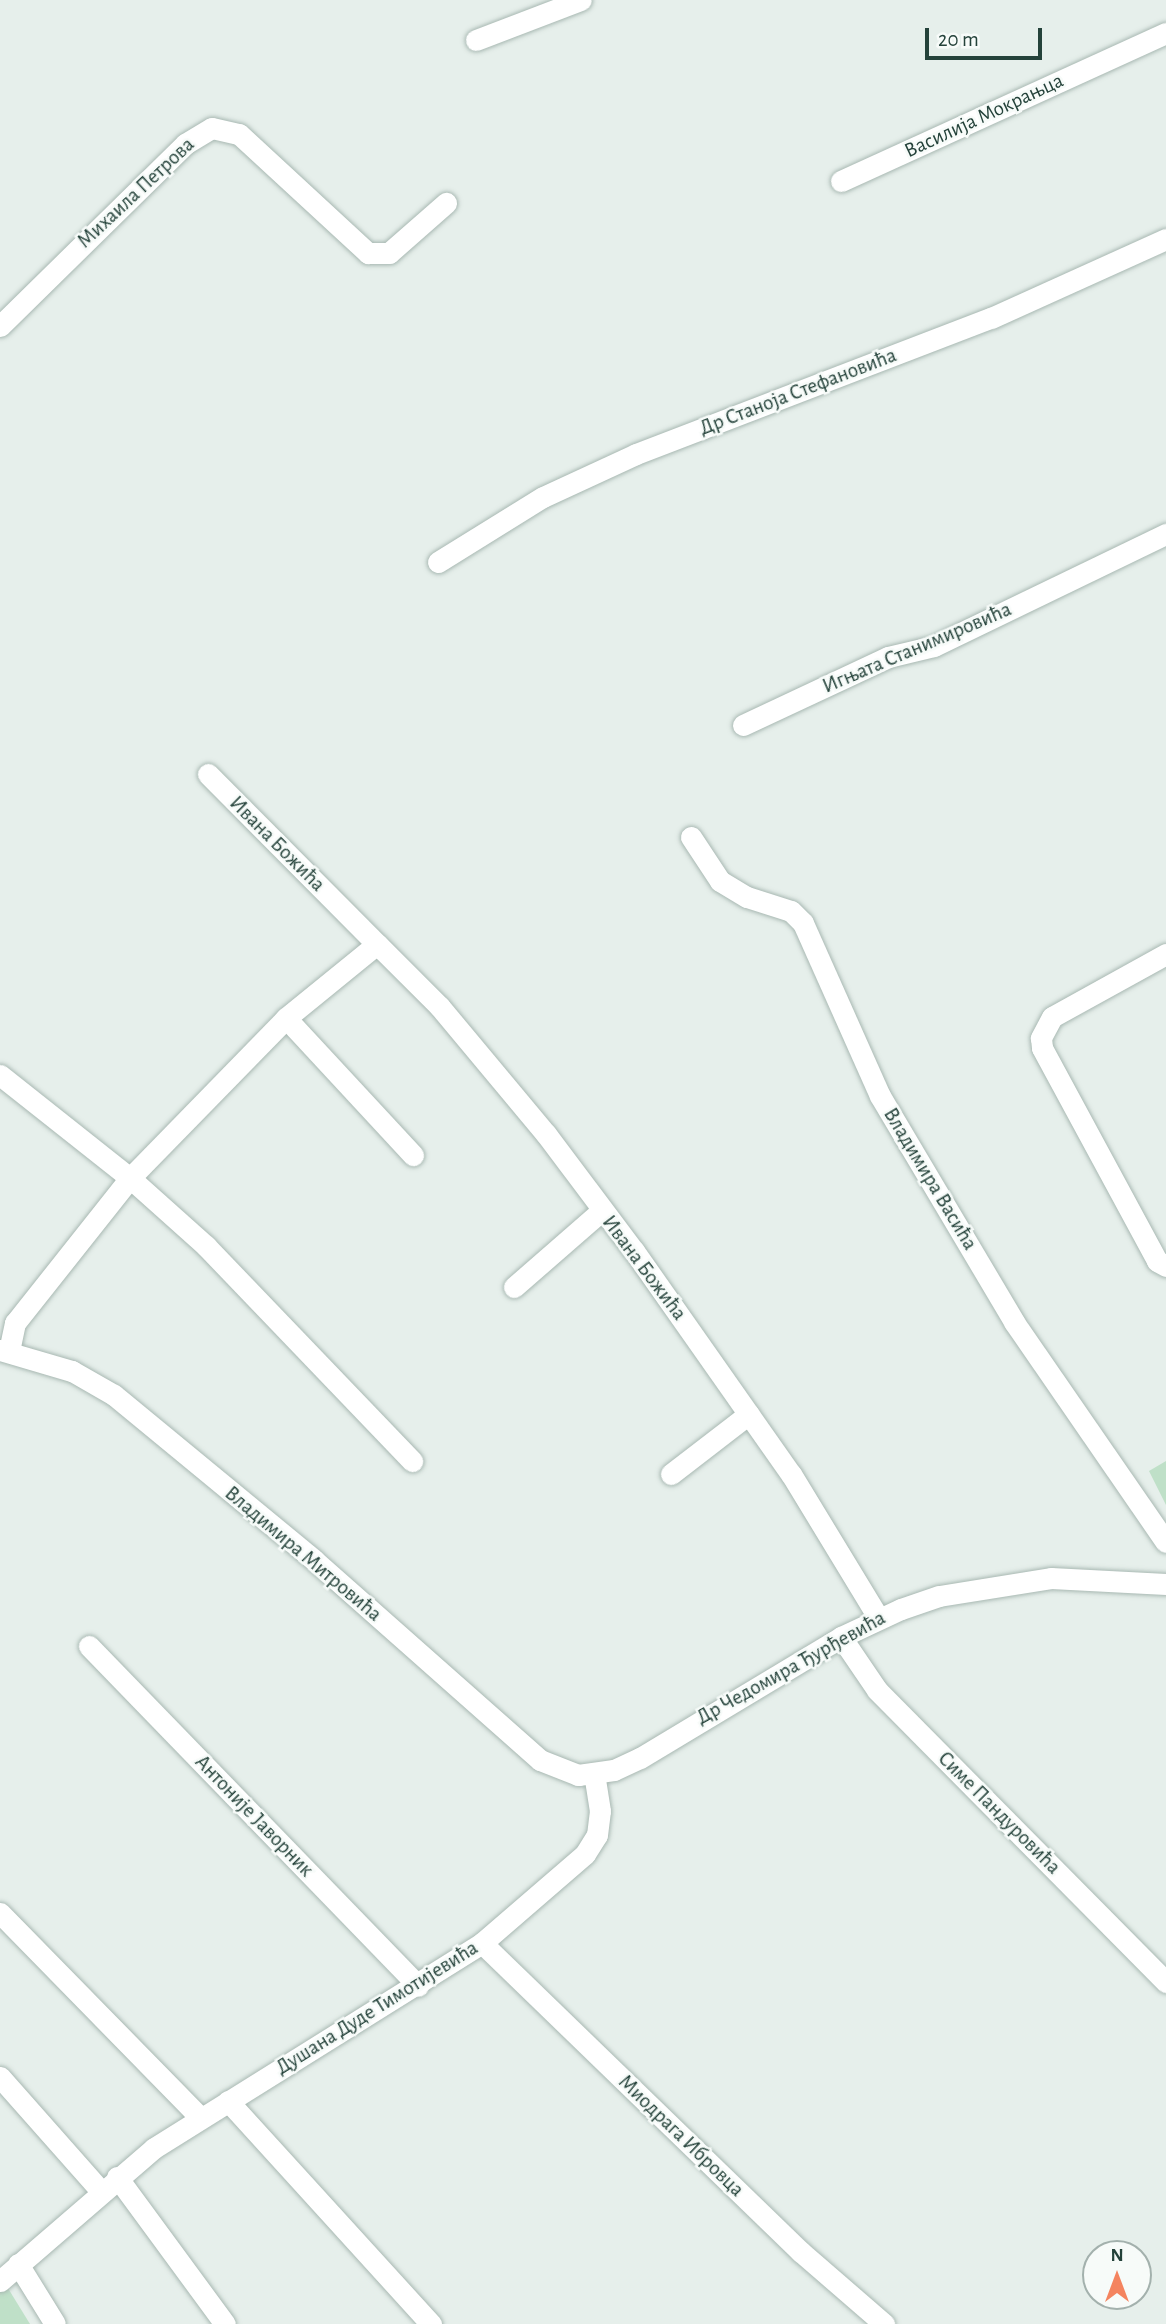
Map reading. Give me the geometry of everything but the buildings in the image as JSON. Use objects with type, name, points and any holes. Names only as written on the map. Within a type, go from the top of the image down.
[{"type":"street","points":[[476,40],[581,0]]},
{"type":"street","name":"Василија Мокрањца","points":[[841,181],[1166,33]]},
{"type":"street","name":"Михаила Петрова","points":[[0,326],[185,144],[212,128],[239,134],[368,253],[388,253],[446,203]]},
{"type":"street","name":"Др Станоја Стефановића","points":[[438,562],[544,498],[636,454],[978,323],[1166,239]]},
{"type":"street","name":"Игњата Станимировића","points":[[743,725],[888,657],[934,646],[1166,534]]},
{"type":"street","name":"Ивана Божића","points":[[208,774],[440,1007],[546,1134],[750,1414],[835,1542],[878,1617]]},
{"type":"street","name":"Владимира Васића","points":[[691,837],[720,881],[747,897],[791,911],[803,923],[880,1096],[1014,1322],[1166,1542]]},
{"type":"street","points":[[5,1351],[16,1323],[130,1178],[286,1018],[377,944]]},
{"type":"street","points":[[1166,954],[1052,1017],[1043,1031],[1042,1048],[1157,1261],[1166,1266]]},
{"type":"street","points":[[286,1018],[413,1155]]},
{"type":"street","points":[[0,1075],[130,1178],[270,1310],[412,1461]]},
{"type":"street","points":[[514,1287],[601,1211]]},
{"type":"street","name":"Владимира Митровића","points":[[5,1351],[72,1371],[114,1395],[314,1560],[540,1760],[564,1772],[594,1775]]},
{"type":"street","points":[[671,1474],[750,1414]]},
{"type":"street","name":"Др Чедомира Ђурђевића","points":[[594,1775],[640,1758],[878,1617],[939,1596],[1051,1578],[1166,1584]]},
{"type":"street","name":"Симе Пандуровића","points":[[841,1637],[877,1690],[1166,1982]]},
{"type":"street","name":"Антоније Јаворник","points":[[89,1646],[418,1986]]},
{"type":"street","name":"Душана Дуде Тимотијевића","points":[[0,2281],[109,2184],[201,2118],[418,1986],[482,1943],[585,1854],[597,1835],[600,1811],[594,1775]]},
{"type":"street","points":[[0,1913],[201,2118]]},
{"type":"street","name":"Миодрага Ибровца","points":[[482,1943],[800,2252],[884,2324]]},
{"type":"street","points":[[0,2077],[109,2184],[225,2324]]},
{"type":"street","points":[[228,2101],[431,2324]]},
{"type":"street","points":[[18,2264],[55,2324]]},
{"type":"green space","points":[[1166,1461],[1166,1505],[1149,1471]]},
{"type":"green space","points":[[6,2285],[30,2324],[0,2324],[0,2291]]}]
